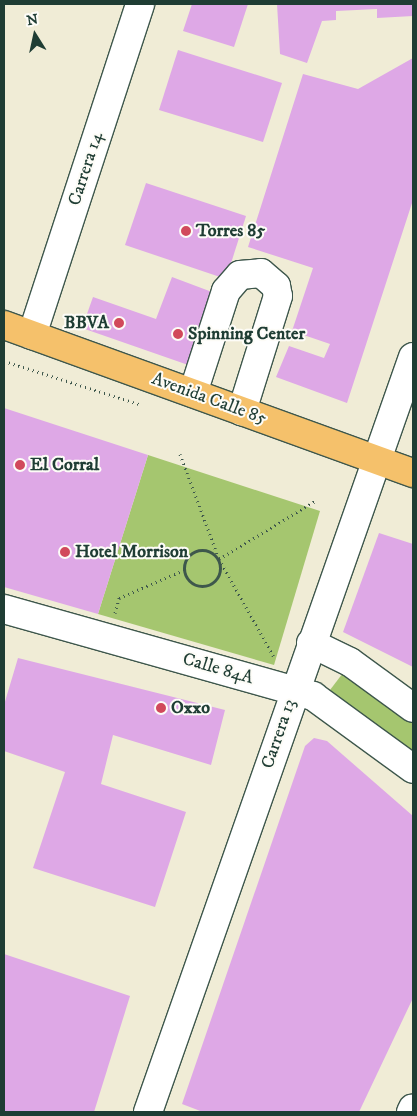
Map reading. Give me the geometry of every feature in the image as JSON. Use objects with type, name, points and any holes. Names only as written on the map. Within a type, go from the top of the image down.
[{"type":"main road","name":"Avenida Calle 85","points":[[4,325],[413,473]]},
{"type":"street","name":"Carrera 14","points":[[32,335],[140,4]]},
{"type":"street","points":[[193,393],[226,291],[240,275],[261,273],[276,286],[278,296],[242,411]]},
{"type":"street","name":"Carrera 13","points":[[138,1111],[378,461],[413,357]]},
{"type":"street","name":"Calle 84A","points":[[4,609],[294,690],[328,704],[413,769]]},
{"type":"street","points":[[311,644],[362,670],[413,708]]},
{"type":"street","points":[[411,1112],[413,1108]]},
{"type":"path","points":[[180,454],[219,560],[220,574],[204,586],[191,582],[184,570],[187,556],[200,549],[214,553],[219,560],[279,666]]},
{"type":"path","points":[[219,560],[315,501]]},
{"type":"path","points":[[113,618],[119,598],[184,570]]},
{"type":"green space","points":[[148,455],[320,511],[274,665],[98,614]]},
{"type":"green space","points":[[346,669],[413,720],[413,752],[330,690]]},
{"type":"building","points":[[192,4],[248,4],[234,47],[183,31]]},
{"type":"building","points":[[277,4],[413,4],[413,16],[377,18],[377,9],[336,11],[336,20],[322,21],[307,63],[280,54]]},
{"type":"building","points":[[178,50],[282,83],[263,142],[159,110]]},
{"type":"building","points":[[413,58],[413,200],[347,403],[276,377],[289,346],[324,358],[330,344],[292,331],[313,268],[248,247],[303,74],[358,89]]},
{"type":"building","name":"Torres 85","points":[[146,183],[246,216],[226,279],[125,245]]},
{"type":"building","name":"Spinning Center","points":[[172,277],[220,295],[194,367],[82,328],[93,297],[156,319]]},
{"type":"building","points":[[4,408],[148,455],[98,614],[4,587]]},
{"type":"building","points":[[379,533],[413,544],[413,667],[343,632]]},
{"type":"building","points":[[18,658],[225,710],[211,765],[113,735],[101,784],[186,812],[155,907],[33,868],[65,772],[4,751],[4,705]]},
{"type":"building","points":[[314,738],[327,741],[413,816],[413,998],[359,1112],[203,1112],[182,1104],[305,746]]},
{"type":"building","points":[[4,954],[130,996],[94,1112],[4,1112]]},
{"type":"place","name":"Torres 85","points":[[186,231]]},
{"type":"place","name":"BBVA","points":[[119,323]]},
{"type":"place","name":"Spinning Center","points":[[178,334]]},
{"type":"place","name":"El Corral","points":[[20,465]]},
{"type":"place","name":"Hotel Morrison","points":[[65,552]]},
{"type":"place","name":"Oxxo","points":[[161,708]]}]
